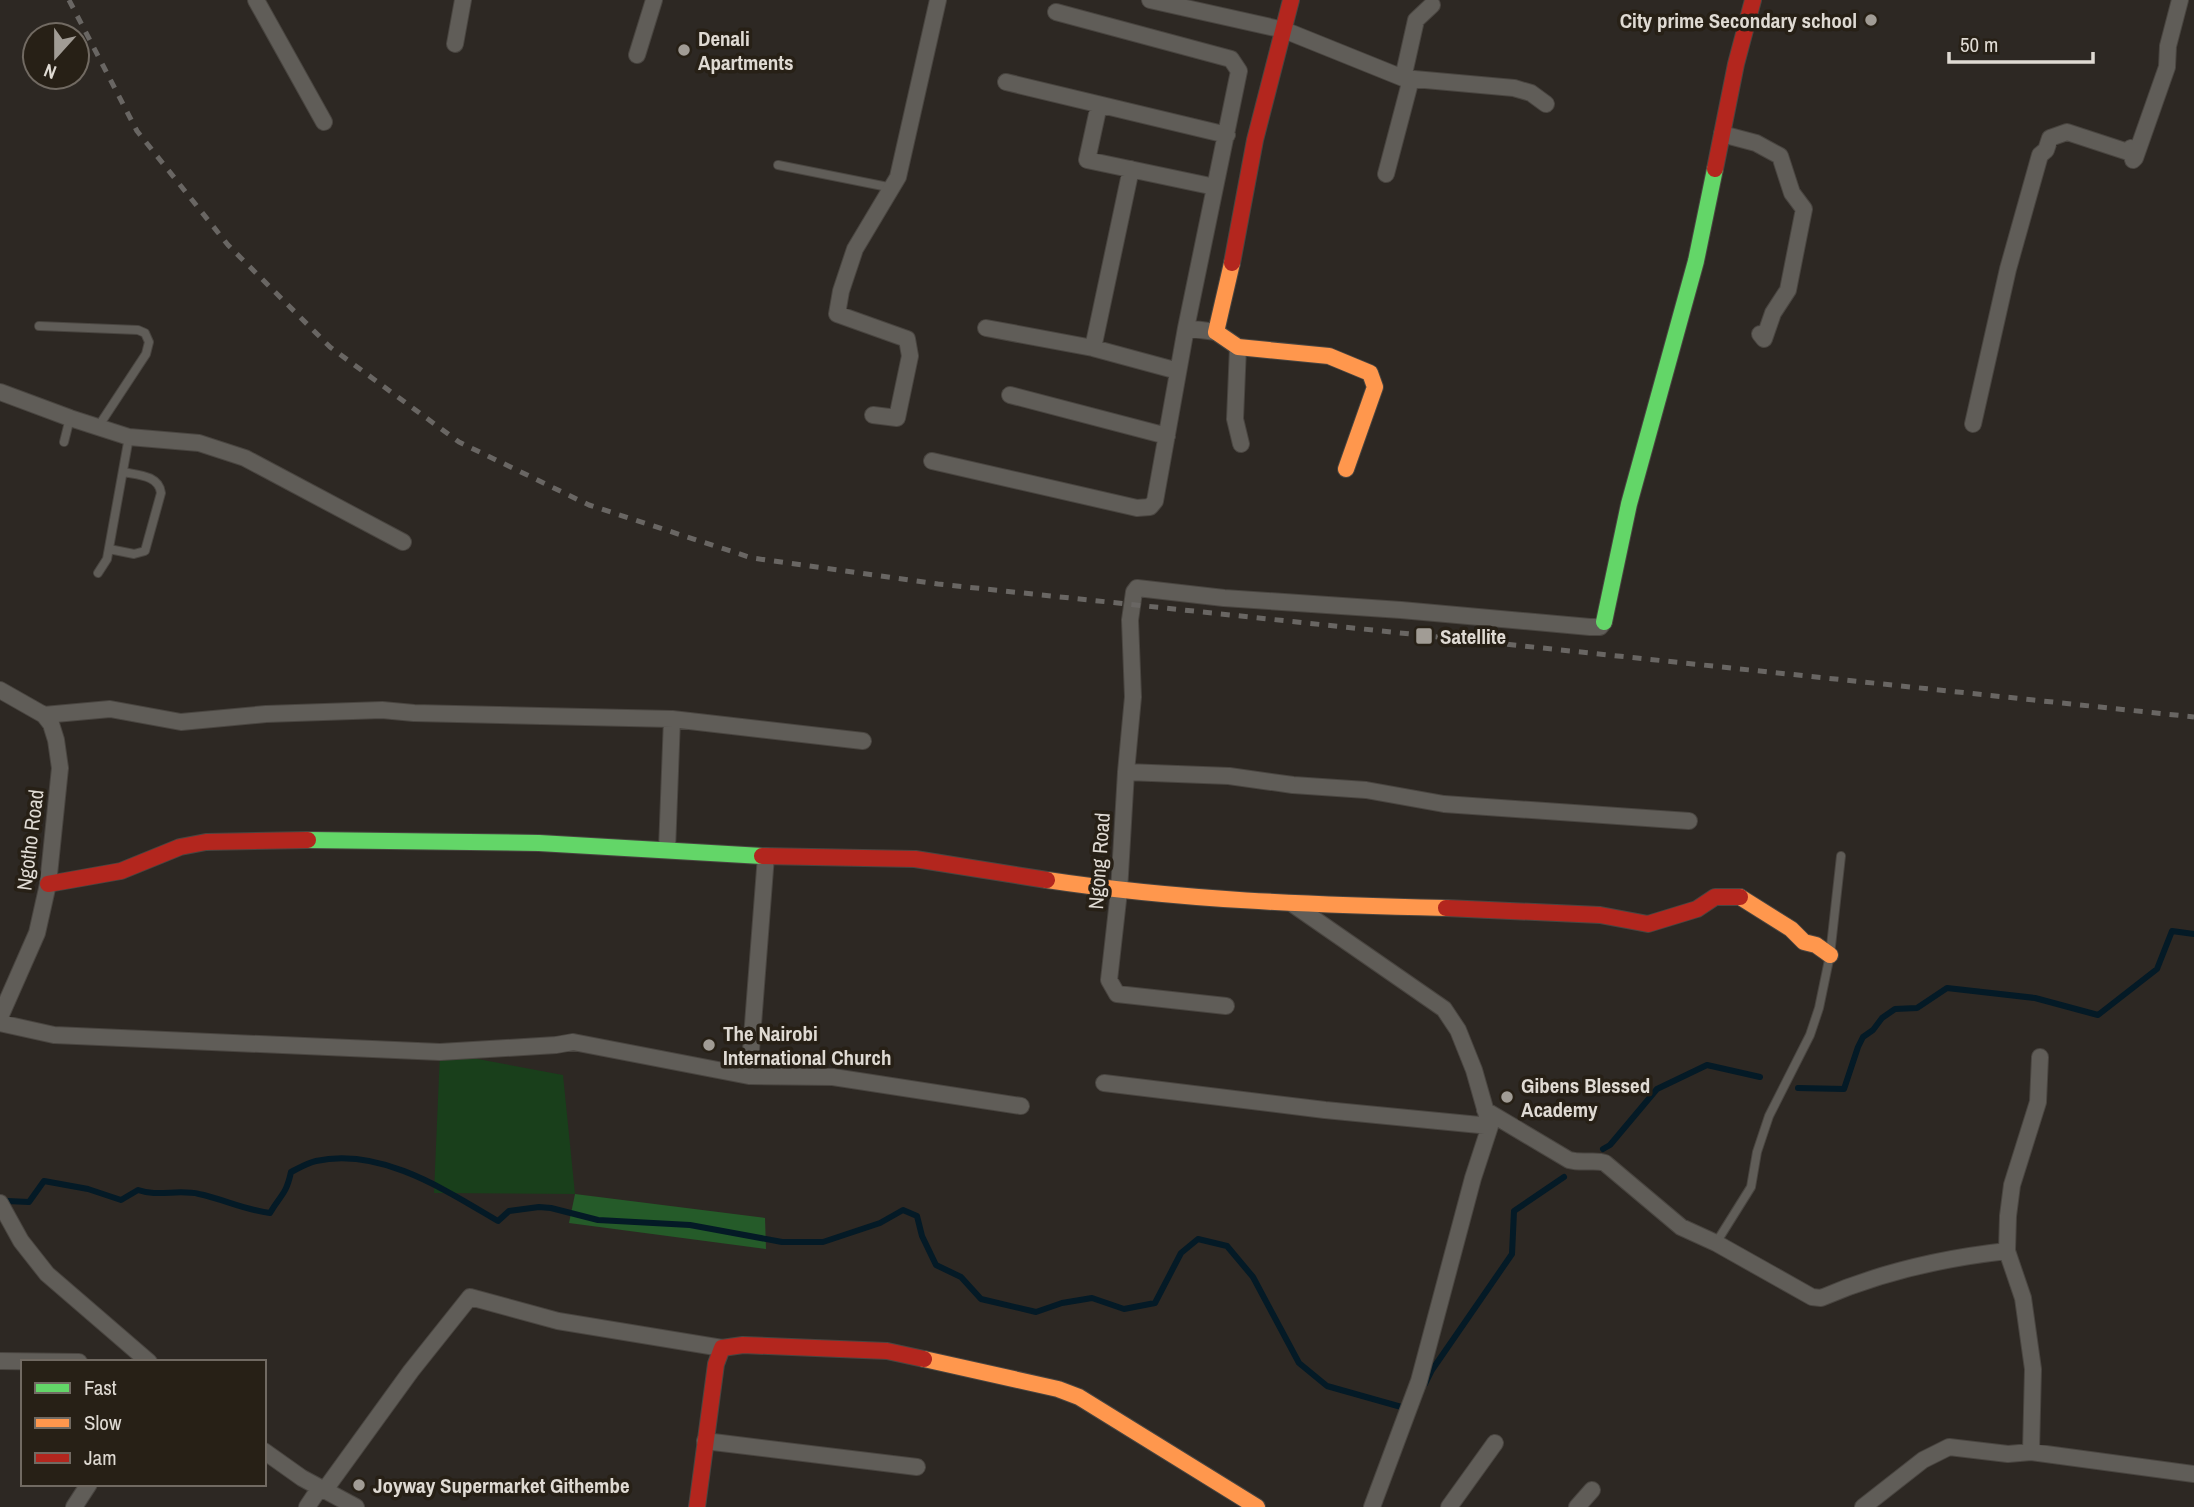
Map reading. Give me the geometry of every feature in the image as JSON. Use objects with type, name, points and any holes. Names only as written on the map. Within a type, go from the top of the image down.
[{"type":"street","points":[[256,0],[324,122]]},
{"type":"street","points":[[455,44],[463,0]]},
{"type":"street","points":[[637,55],[654,0]]},
{"type":"street","points":[[873,415],[897,418],[910,356],[907,339],[836,313],[855,249],[898,177],[938,0]]},
{"type":"street","points":[[1150,0],[1284,30],[1407,78],[1514,88],[1531,93],[1546,104]]},
{"type":"street","points":[[1216,332],[1236,247],[1255,140],[1291,0]]},
{"type":"street","points":[[1753,0],[1736,64],[1722,134],[1756,143],[1780,156],[1792,193],[1804,209],[1788,290],[1773,313],[1764,339],[1760,334]]},
{"type":"street","points":[[1973,424],[2008,269],[2040,155],[2046,150],[2050,138],[2067,132],[2128,152],[2131,148],[2133,160],[2135,158],[2167,67],[2168,46],[2180,0]]},
{"type":"street","points":[[1386,174],[1407,78],[1416,20],[1432,5]]},
{"type":"street","points":[[932,461],[1144,508],[1150,507],[1155,501],[1186,328],[1239,71],[1231,60],[1056,12]]},
{"type":"street","points":[[1006,82],[1227,135]]},
{"type":"street","points":[[1099,105],[1087,160],[1215,187]]},
{"type":"street","name":"Ngong Road","points":[[1226,1006],[1117,994],[1109,980],[1119,891],[1133,697],[1130,620],[1134,592],[1142,587],[1224,598],[1600,627],[1604,622],[1629,504],[1696,261],[1722,134]]},
{"type":"street","points":[[1093,348],[1131,170]]},
{"type":"street","points":[[986,328],[1093,348],[1178,371]]},
{"type":"street","points":[[1186,328],[1216,332],[1238,347],[1329,356],[1370,373],[1375,387],[1346,469]]},
{"type":"street","points":[[1238,347],[1235,419],[1241,444]]},
{"type":"street","points":[[0,393],[129,437],[200,443],[245,458],[403,542]]},
{"type":"street","points":[[1010,395],[1167,436]]},
{"type":"street","points":[[0,690],[44,715],[110,709],[181,722],[266,714],[382,710],[672,719],[863,741]]},
{"type":"street","name":"Ngotho Road","points":[[0,1017],[37,933],[48,884],[60,768],[54,732],[44,715]]},
{"type":"street","points":[[667,850],[672,719]]},
{"type":"street","points":[[1126,772],[1229,776],[1293,785],[1366,790],[1444,804],[1689,821]]},
{"type":"street","points":[[48,884],[121,871],[180,847],[206,842],[296,840],[539,843],[766,856],[915,859],[1119,891],[1292,904],[1528,910],[1600,915],[1648,924],[1697,909],[1715,897],[1740,897],[1790,929],[1804,942],[1816,945],[1830,955]]},
{"type":"street","points":[[749,1076],[766,856]]},
{"type":"street","points":[[1292,904],[1444,1009],[1458,1030],[1474,1070],[1490,1126],[1473,1178],[1419,1381],[1372,1507]]},
{"type":"street","points":[[0,1023],[54,1035],[440,1052],[556,1045],[573,1041],[749,1076],[833,1077],[1021,1107]]},
{"type":"street","points":[[2031,1452],[2033,1369],[2023,1298],[2007,1251],[2012,1185],[2038,1102],[2040,1057]]},
{"type":"street","points":[[1104,1083],[1325,1110],[1490,1126]]},
{"type":"street","points":[[1485,1110],[1569,1160],[1605,1163],[1681,1227],[1716,1243],[1781,1282],[1812,1297],[1822,1298],[1902,1268],[1968,1255],[2007,1251]]},
{"type":"street","points":[[0,1203],[21,1241],[47,1274],[147,1360]]},
{"type":"street","points":[[307,1507],[470,1297],[558,1321],[722,1348],[743,1345],[887,1351],[1058,1390],[1079,1397],[1257,1507]]},
{"type":"street","points":[[697,1507],[716,1364],[722,1348]]},
{"type":"street","points":[[0,1361],[21,1361]]},
{"type":"street","points":[[705,1441],[916,1467]]},
{"type":"street","points":[[1449,1507],[1495,1443]]},
{"type":"street","points":[[1863,1507],[1923,1460],[1949,1447],[2008,1454],[2031,1452],[2194,1474]]},
{"type":"street","points":[[266,1452],[322,1490],[356,1507]]},
{"type":"street","points":[[74,1507],[88,1486]]},
{"type":"street","points":[[1577,1507],[1592,1490]]},
{"type":"lane","points":[[778,165],[893,188]]},
{"type":"lane","points":[[40,326],[138,330],[145,333],[149,342],[146,354],[98,427]]},
{"type":"lane","points":[[64,442],[71,418]]},
{"type":"lane","points":[[98,573],[107,559],[129,437]]},
{"type":"lane","points":[[109,549],[134,554],[145,551],[161,493],[160,487],[153,480],[123,472]]},
{"type":"lane","points":[[1716,1243],[1751,1187],[1757,1152],[1769,1116],[1810,1035],[1819,1008],[1830,955],[1841,856]]},
{"type":"green space","points":[[440,1052],[563,1075],[575,1194],[434,1193]]},
{"type":"green space","points":[[575,1194],[765,1218],[766,1249],[569,1223]]},
{"type":"waterway","points":[[1798,1088],[1844,1089],[1863,1037],[1873,1030],[1882,1018],[1895,1009],[1917,1008],[1947,988],[2035,998],[2098,1015],[2157,969],[2172,931],[2194,934]]},
{"type":"waterway","points":[[1603,1149],[1610,1145],[1657,1089],[1707,1065],[1760,1077]]},
{"type":"waterway","points":[[7,1201],[29,1202],[44,1181],[88,1189],[121,1200],[138,1190],[153,1193],[191,1193],[270,1213],[285,1190],[291,1172],[313,1162],[340,1158],[364,1160],[411,1174],[498,1221],[509,1211],[539,1207],[598,1220],[690,1225],[782,1242],[823,1242],[880,1223],[903,1210],[917,1216],[922,1236],[936,1265],[961,1277],[981,1299],[1036,1312],[1062,1303],[1092,1298],[1124,1309],[1155,1303],[1181,1253],[1198,1239],[1227,1246],[1253,1277],[1299,1363],[1327,1386],[1405,1408]]},
{"type":"waterway","points":[[1425,1384],[1512,1254],[1514,1211],[1564,1177]]},
{"type":"railway","points":[[69,0],[137,131],[228,245],[330,347],[459,442],[589,505],[752,558],[938,584],[2194,717]]},
{"type":"traffic: fast","points":[[1604,622],[1629,504],[1696,261],[1715,169]]},
{"type":"traffic: fast","points":[[308,840],[539,843],[762,856]]},
{"type":"traffic: slow","points":[[1232,263],[1216,332],[1238,347],[1329,356],[1370,373],[1375,387],[1346,469]]},
{"type":"traffic: slow","points":[[1047,880],[1246,900],[1446,908]]},
{"type":"traffic: slow","points":[[1740,897],[1791,929],[1804,942],[1816,945],[1830,955]]},
{"type":"traffic: slow","points":[[924,1359],[1058,1389],[1079,1397],[1257,1507]]},
{"type":"traffic: jam","points":[[1232,263],[1255,140],[1291,0]]},
{"type":"traffic: jam","points":[[1715,169],[1736,64],[1753,0]]},
{"type":"traffic: jam","points":[[48,884],[121,871],[180,847],[206,842],[308,840]]},
{"type":"traffic: jam","points":[[762,856],[915,859],[1047,880]]},
{"type":"traffic: jam","points":[[1446,908],[1600,915],[1648,924],[1697,909],[1715,897],[1740,897]]},
{"type":"traffic: jam","points":[[697,1507],[716,1364],[722,1348],[743,1345],[887,1351],[924,1359]]},
{"type":"place","name":"City prime Secondary school","points":[[1871,20]]},
{"type":"place","name":"Denali Apartments","points":[[684,50]]},
{"type":"place","name":"Satellite","points":[[1424,636]]},
{"type":"place","name":"The Nairobi International Church","points":[[709,1045]]},
{"type":"place","name":"Gibens Blessed Academy","points":[[1507,1097]]},
{"type":"place","name":"Joyway Supermarket Githembe","points":[[359,1485]]}]
